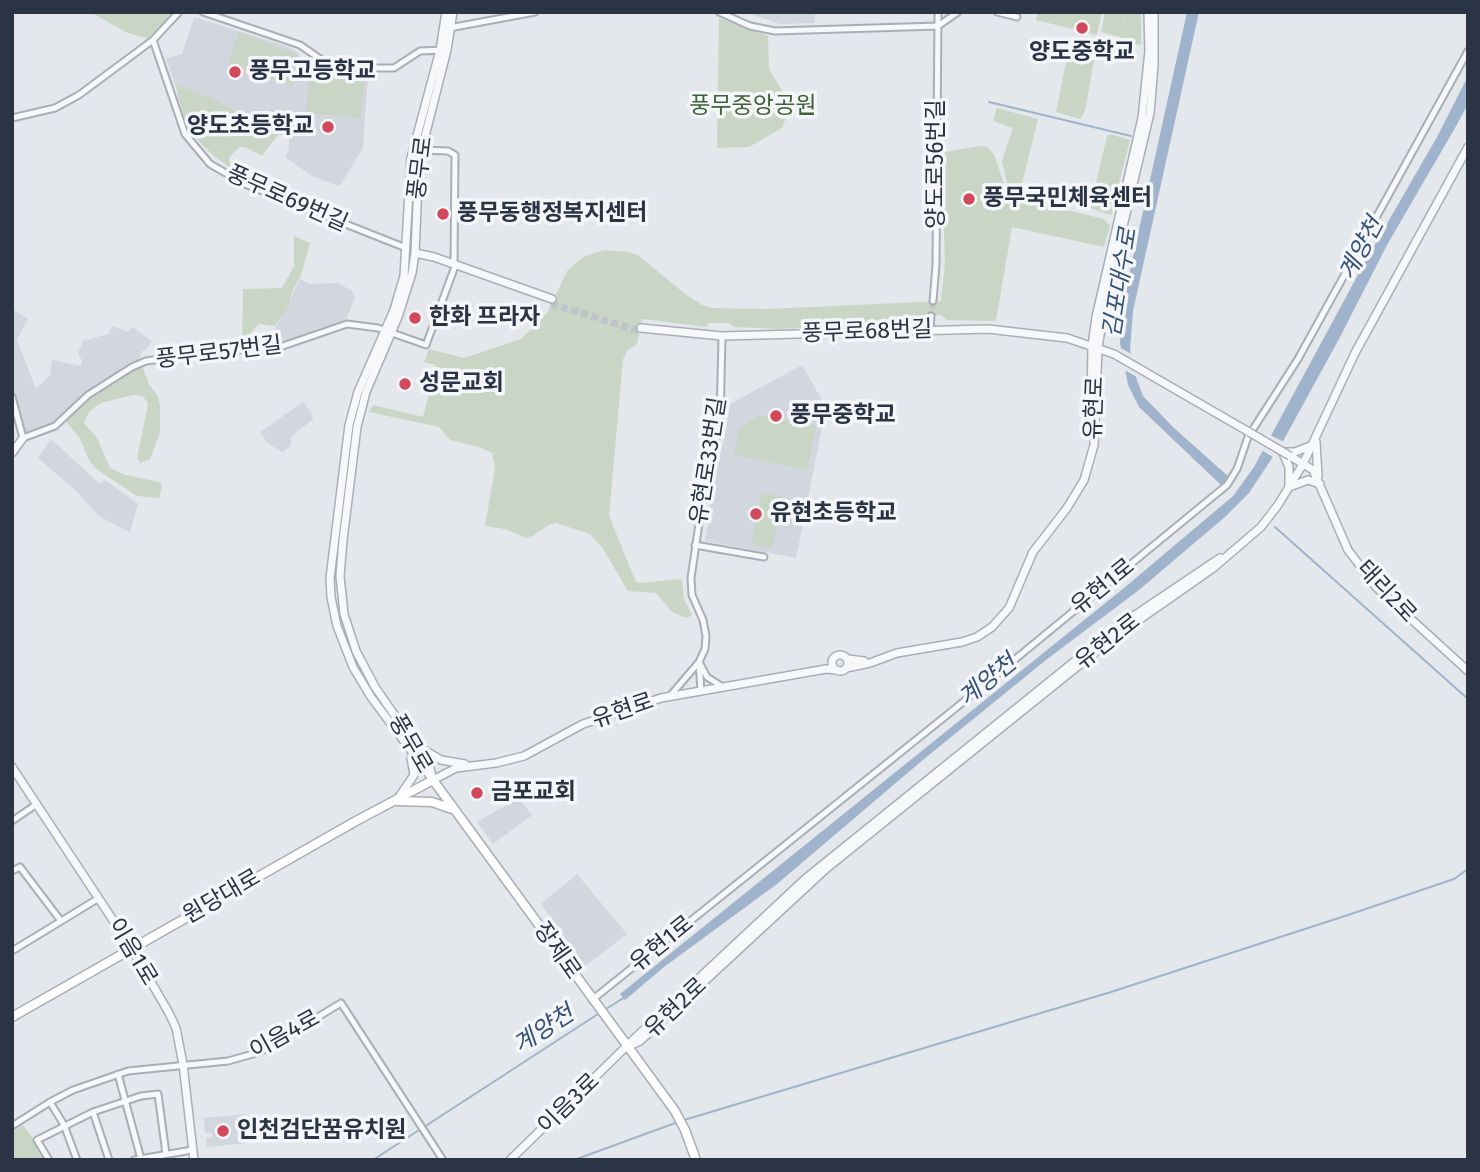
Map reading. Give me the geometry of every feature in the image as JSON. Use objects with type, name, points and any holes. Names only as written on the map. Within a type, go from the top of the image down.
[{"type":"main road","name":"장제로","points":[[433,780],[675,1111],[696,1160]]},
{"type":"main road","name":"원당대로","points":[[12,1017],[433,780]]},
{"type":"main road","points":[[396,801],[432,802],[455,810]]},
{"type":"street","points":[[12,118],[55,108],[70,101],[153,40],[179,12]]},
{"type":"street","points":[[202,12],[300,45],[330,65],[341,68],[394,68],[420,51],[443,50]]},
{"type":"street","name":"풍무로","points":[[446,12],[447,28]]},
{"type":"street","name":"풍무로","points":[[433,780],[429,765],[411,746],[363,666],[347,626],[341,588],[343,540],[357,427],[366,392],[388,332],[407,292],[421,150],[447,28],[453,12]]},
{"type":"street","points":[[447,28],[535,12]]},
{"type":"street","name":"양도로56번길","points":[[933,301],[936,265],[939,12]]},
{"type":"street","points":[[721,13],[758,28],[783,32],[938,26],[958,12]]},
{"type":"street","points":[[997,12],[1017,17]]},
{"type":"street","name":"유현로","points":[[433,780],[456,768],[524,756],[583,724],[670,696],[822,670],[837,670],[847,664],[870,663],[897,653],[970,640],[985,632],[1003,615],[1014,599],[1029,558],[1076,495],[1090,462],[1094,445],[1095,347],[1104,279],[1142,118],[1149,51],[1148,12]]},
{"type":"street","name":"유현로","points":[[1095,347],[1150,113],[1154,66],[1154,12]]},
{"type":"street","name":"풍무로69번길","points":[[153,40],[185,134],[209,163],[245,184],[411,251]]},
{"type":"street","name":"풍무로","points":[[411,251],[411,158],[443,50]]},
{"type":"street","name":"유현1로","points":[[593,1002],[957,707],[1233,477],[1248,437],[1298,359],[1468,51]]},
{"type":"street","name":"유현2로","points":[[627,1047],[640,1041],[827,868],[1109,641],[1212,569],[1261,527],[1278,505],[1315,442],[1355,354],[1468,147]]},
{"type":"street","points":[[421,150],[448,151],[455,155],[454,267]]},
{"type":"street","points":[[411,251],[552,302]]},
{"type":"street","name":"풍무로57번길","points":[[23,438],[55,426],[88,395],[141,363],[214,352],[274,349],[342,325],[365,325],[426,345],[454,267]]},
{"type":"street","points":[[930,329],[932,316]]},
{"type":"street","name":"풍무로68번길","points":[[640,329],[776,339],[902,333],[988,333],[1095,347]]},
{"type":"street","name":"풍무로68번길","points":[[722,337],[988,329],[1078,340],[1114,354],[1303,464]]},
{"type":"street","name":"유현로33번길","points":[[701,691],[699,662],[706,636],[691,586],[705,483],[720,423],[722,337]]},
{"type":"street","points":[[12,397],[23,438],[12,453]]},
{"type":"street","points":[[1315,442],[1319,482],[1308,480],[1289,487],[1288,456],[1315,442]]},
{"type":"street","name":"태리2로","points":[[1303,464],[1313,470],[1349,550],[1377,588],[1468,671]]},
{"type":"street","name":"유현로33번길","points":[[695,545],[764,557]]},
{"type":"street","points":[[822,670],[836,656],[841,655],[847,664]]},
{"type":"street","points":[[833,660],[833,666],[837,670]]},
{"type":"street","points":[[670,696],[699,662],[707,677],[724,688]]},
{"type":"street","points":[[411,746],[436,758],[472,765]]},
{"type":"street","points":[[396,801],[414,775],[411,746]]},
{"type":"street","name":"이음1로","points":[[12,767],[132,949],[172,1021],[183,1064],[194,1160]]},
{"type":"street","points":[[12,821],[37,804]]},
{"type":"street","points":[[12,871],[20,867],[61,921]]},
{"type":"street","points":[[12,951],[99,898]]},
{"type":"street","name":"이음4로","points":[[12,1126],[50,1102],[92,1082],[118,1074],[183,1064],[228,1061],[260,1052],[341,1003],[443,1160]]},
{"type":"street","name":"이음3로","points":[[510,1160],[627,1047]]},
{"type":"street","points":[[118,1074],[137,1159],[192,1150]]},
{"type":"street","points":[[49,1160],[37,1140],[93,1112],[158,1094],[166,1154]]},
{"type":"street","points":[[50,1102],[64,1125],[78,1160]]},
{"type":"street","points":[[93,1112],[109,1160]]},
{"type":"shaded area","points":[[744,12],[815,12],[815,23],[780,24]]},
{"type":"shaded area","points":[[194,17],[286,46],[298,52],[301,59],[313,60],[328,71],[368,75],[363,148],[341,184],[338,186],[312,176],[285,157],[289,149],[289,131],[243,115],[212,98],[175,84],[166,58],[182,54]]},
{"type":"shaded area","points":[[300,279],[309,284],[338,283],[352,291],[355,298],[345,322],[320,328],[281,345],[272,335]]},
{"type":"shaded area","points":[[12,309],[28,319],[17,340],[36,389],[50,375],[52,360],[81,366],[78,353],[83,341],[108,334],[113,326],[128,332],[132,327],[152,341],[146,350],[142,351],[139,360],[89,390],[54,423],[27,433],[23,430],[12,385]]},
{"type":"shaded area","points":[[802,365],[826,407],[796,558],[705,541],[714,479],[730,404]]},
{"type":"shaded area","points":[[303,402],[313,419],[291,437],[291,446],[282,452],[267,443],[260,432]]},
{"type":"shaded area","points":[[51,439],[100,484],[105,480],[138,504],[130,532],[100,517],[77,492],[38,458]]},
{"type":"shaded area","points":[[519,798],[532,815],[493,844],[477,822]]},
{"type":"shaded area","points":[[577,874],[627,934],[585,966],[541,904]]},
{"type":"shaded area","name":"인천검단꿈유치원","points":[[245,1114],[246,1129],[241,1129],[241,1133],[247,1133],[248,1143],[207,1147],[206,1138],[212,1138],[212,1133],[205,1133],[204,1118]]},
{"type":"green space","points":[[90,12],[173,12],[148,39],[126,32]]},
{"type":"green space","name":"양도중학교","points":[[1038,12],[1102,12],[1097,35],[1036,20]]},
{"type":"green space","points":[[1105,12],[1126,12],[1123,24],[1127,12],[1141,12],[1141,45],[1120,42],[1120,37],[1101,32]]},
{"type":"green space","name":"풍무중앙공원","points":[[719,18],[768,36],[769,69],[786,97],[787,115],[782,128],[749,147],[717,148]]},
{"type":"green space","points":[[239,32],[298,55],[292,86],[228,62]]},
{"type":"green space","points":[[1071,53],[1094,60],[1085,111],[1080,119],[1056,112],[1067,57]]},
{"type":"green space","points":[[309,73],[365,78],[361,118],[306,113]]},
{"type":"green space","points":[[175,84],[212,98],[243,115],[289,131],[289,135],[278,135],[262,156],[240,147],[230,156],[233,170],[193,136],[185,121]]},
{"type":"green space","points":[[997,108],[1038,119],[1019,196],[1009,190],[1002,161],[1013,128],[993,121]]},
{"type":"green space","points":[[1110,134],[1130,140],[1111,215],[1090,208],[1107,136]]},
{"type":"green space","points":[[987,147],[994,154],[1008,196],[1104,219],[1110,226],[1104,247],[1012,227],[996,321],[947,320],[941,315],[922,317],[914,323],[778,329],[734,327],[729,323],[709,323],[706,327],[642,319],[637,344],[628,350],[623,359],[609,516],[636,582],[682,579],[684,599],[692,615],[689,617],[672,612],[656,593],[628,591],[602,547],[590,534],[556,523],[526,538],[505,529],[485,526],[495,468],[492,453],[450,440],[439,427],[369,412],[373,405],[423,417],[436,365],[424,362],[429,349],[464,358],[521,339],[547,313],[567,271],[583,257],[604,250],[638,255],[684,293],[702,305],[713,308],[768,309],[941,301],[945,263],[945,152]]},
{"type":"green space","points":[[294,236],[310,243],[288,307],[275,326],[259,324],[249,334],[247,345],[242,345],[243,289],[282,288],[294,266]]},
{"type":"green space","points":[[142,366],[149,384],[158,396],[160,407],[160,432],[150,459],[140,463],[137,458],[148,404],[143,396],[133,395],[101,403],[89,412],[84,423],[97,438],[110,468],[126,475],[159,482],[162,486],[159,498],[137,496],[96,469],[79,437],[66,422],[90,396]]},
{"type":"green space","points":[[760,415],[816,426],[807,470],[734,455],[740,427]]},
{"type":"green space","points":[[762,493],[783,497],[772,548],[751,544]]},
{"type":"green space","points":[[23,1125],[46,1160],[16,1160],[12,1153],[12,1132]]},
{"type":"water","points":[[1187,12],[1199,12],[1133,311],[1130,350],[1134,372],[1143,396],[1229,477],[1225,484],[1221,485],[1139,407],[1128,385],[1120,343],[1121,315]]},
{"type":"water","points":[[1468,76],[1468,104],[1387,245],[1282,443],[1249,493],[1225,517],[1139,590],[1046,660],[924,759],[777,884],[664,967],[625,1000],[620,994],[1124,588],[1233,496],[1254,467]]},
{"type":"pier","points":[[1117,346],[1135,356],[1139,378],[1119,367]]},
{"type":"pier","points":[[1268,434],[1286,443],[1276,459],[1260,449]]},
{"type":"waterway","points":[[989,102],[1131,136]]},
{"type":"waterway","name":"김포대수로","points":[[1275,527],[1468,699]]},
{"type":"waterway","points":[[684,1120],[1111,992],[1454,879],[1468,869]]},
{"type":"waterway","name":"계양천","points":[[606,1009],[625,997]]},
{"type":"waterway","name":"계양천","points":[[424,1127],[598,1014]]},
{"type":"waterway","points":[[574,1160],[678,1122]]},
{"type":"waterway","name":"계양천","points":[[373,1160],[419,1130]]},
{"type":"tunnel","points":[[931,316],[933,301]]},
{"type":"tunnel","points":[[551,304],[640,331]]},
{"type":"place","name":"양도중학교","points":[[1082,28]]},
{"type":"place","name":"풍무고등학교","points":[[235,72]]},
{"type":"place","name":"양도초등학교","points":[[328,127]]},
{"type":"place","name":"풍무국민체육센터","points":[[969,199]]},
{"type":"place","name":"풍무동행정복지센터","points":[[443,214]]},
{"type":"place","name":"한화 프라자","points":[[415,318]]},
{"type":"place","name":"성문교회","points":[[405,384]]},
{"type":"place","name":"풍무중학교","points":[[776,416]]},
{"type":"place","name":"유현초등학교","points":[[756,514]]},
{"type":"place","name":"금포교회","points":[[477,793]]},
{"type":"place","name":"인천검단꿈유치원","points":[[223,1131]]}]
